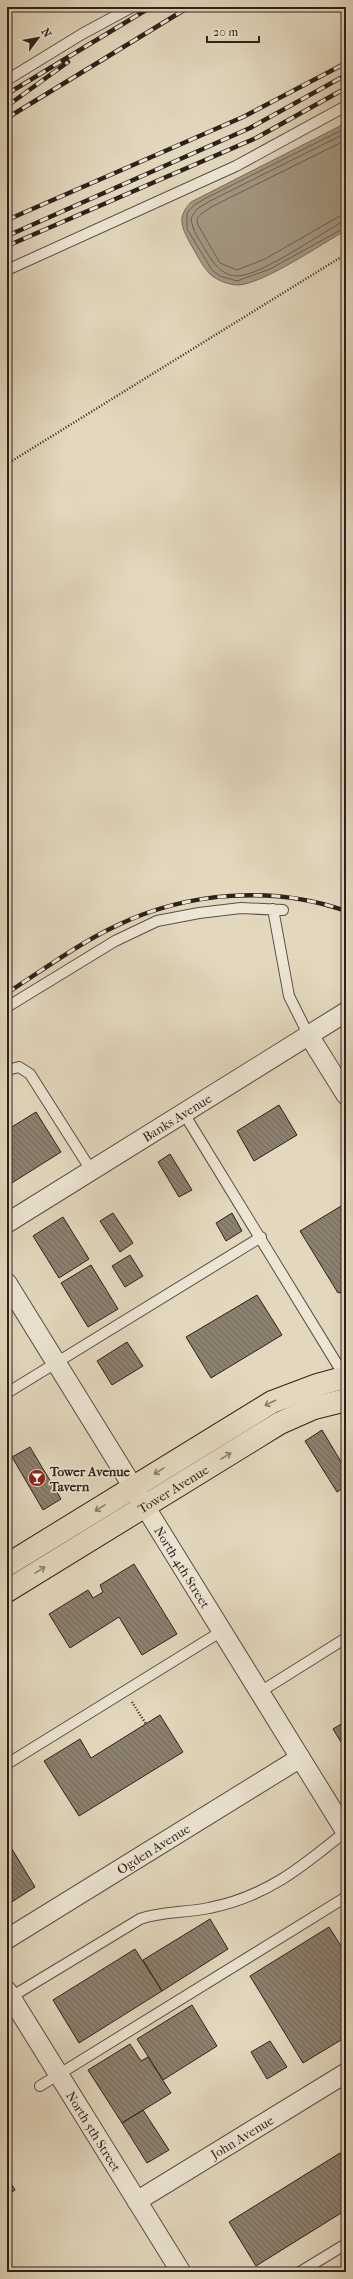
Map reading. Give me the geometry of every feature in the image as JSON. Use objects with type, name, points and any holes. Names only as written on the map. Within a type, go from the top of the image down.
[{"type":"main road","name":"Tower Avenue","points":[[7,1565],[272,1402],[317,1385],[346,1377]]},
{"type":"main road","name":"Tower Avenue","points":[[7,1591],[280,1423],[314,1408],[346,1400]]},
{"type":"street","name":"Banks Avenue","points":[[7,1223],[308,1034],[346,1012]]},
{"type":"street","points":[[308,1034],[346,1095]]},
{"type":"street","name":"North 4th Street","points":[[7,1283],[346,1831]]},
{"type":"street","name":"Ogden Avenue","points":[[7,1939],[300,1758]]},
{"type":"street","name":"North 5th Street","points":[[9,1994],[182,2272]]},
{"type":"street","name":"John Avenue","points":[[137,2201],[346,2074]]},
{"type":"lane","points":[[7,80],[82,34],[132,7]]},
{"type":"lane","points":[[7,270],[236,166],[346,106]]},
{"type":"lane","points":[[7,1007],[120,938],[157,921],[192,914],[241,908],[283,910]]},
{"type":"lane","points":[[273,909],[289,996],[308,1034]]},
{"type":"lane","points":[[7,1070],[19,1067],[30,1074],[92,1170]]},
{"type":"lane","points":[[183,1112],[346,1377]]},
{"type":"lane","points":[[7,1393],[261,1237]]},
{"type":"lane","points":[[7,1764],[222,1631]]},
{"type":"lane","points":[[260,1692],[346,1638]]},
{"type":"lane","points":[[9,1994],[140,1919],[158,1914],[210,1908],[252,1896],[268,1889],[304,1865],[346,1831]]},
{"type":"lane","points":[[40,2086],[346,1897]]},
{"type":"lane","points":[[300,2272],[346,2244]]},
{"type":"path","points":[[7,464],[346,254]]},
{"type":"path","points":[[126,1691],[146,1724]]},
{"type":"water","points":[[346,123],[346,230],[277,271],[249,283],[238,285],[231,284],[219,280],[210,274],[197,255],[183,227],[182,217],[191,202]]},
{"type":"building","points":[[279,1105],[297,1135],[254,1161],[237,1131]]},
{"type":"building","points":[[36,1112],[61,1152],[7,1186],[7,1130]]},
{"type":"building","points":[[170,1154],[192,1190],[179,1197],[158,1162]]},
{"type":"building","points":[[346,1203],[346,1301],[340,1292],[338,1293],[300,1231]]},
{"type":"building","points":[[113,1213],[133,1243],[120,1252],[100,1221]]},
{"type":"building","points":[[232,1213],[242,1231],[226,1241],[216,1223]]},
{"type":"building","points":[[63,1217],[89,1259],[59,1278],[33,1236]]},
{"type":"building","points":[[130,1255],[143,1276],[125,1287],[112,1266]]},
{"type":"building","points":[[91,1265],[118,1309],[88,1327],[61,1283]]},
{"type":"building","points":[[257,1295],[282,1335],[211,1378],[186,1337]]},
{"type":"building","points":[[127,1342],[143,1366],[112,1385],[97,1361]]},
{"type":"building","points":[[322,1430],[346,1470],[346,1486],[337,1492],[305,1441]]},
{"type":"building","name":"Tower Avenue Tavern","points":[[30,1447],[61,1499],[43,1510],[12,1457]]},
{"type":"building","points":[[134,1564],[177,1634],[142,1655],[119,1617],[70,1648],[49,1614],[88,1590],[93,1598],[103,1592],[100,1585]]},
{"type":"building","points":[[160,1715],[183,1752],[79,1816],[44,1761],[80,1739],[91,1758]]},
{"type":"building","points":[[346,1721],[346,1750],[333,1729]]},
{"type":"building","points":[[7,1841],[35,1887],[7,1905]]},
{"type":"building","points":[[210,1919],[228,1949],[162,1991],[143,1960]]},
{"type":"building","points":[[329,1927],[346,1954],[346,2037],[303,2063],[250,1976]]},
{"type":"building","points":[[135,1949],[162,1991],[79,2043],[53,2000]]},
{"type":"building","points":[[192,2005],[217,2046],[163,2080],[137,2039]]},
{"type":"building","points":[[270,2041],[287,2067],[267,2079],[251,2052]]},
{"type":"building","points":[[130,2044],[141,2061],[148,2057],[171,2093],[122,2123],[88,2070]]},
{"type":"building","points":[[143,2110],[169,2150],[147,2163],[122,2123]]},
{"type":"building","points":[[340,2153],[346,2162],[346,2210],[256,2266],[229,2222]]},
{"type":"building","points":[[7,2177],[15,2190],[7,2195]]},
{"type":"railway","points":[[7,94],[151,7]]},
{"type":"railway","points":[[7,118],[189,7]]},
{"type":"railway","points":[[7,106],[68,62]]},
{"type":"railway","points":[[7,220],[243,117],[346,63]]},
{"type":"railway","points":[[7,236],[250,128],[346,75]]},
{"type":"railway","points":[[7,246],[256,138],[346,88]]},
{"type":"railway","points":[[7,993],[75,948],[104,932],[145,914],[172,905],[201,899],[260,895],[318,903],[346,911]]},
{"type":"place","name":"Tower Avenue Tavern","points":[[37,1478]]}]
